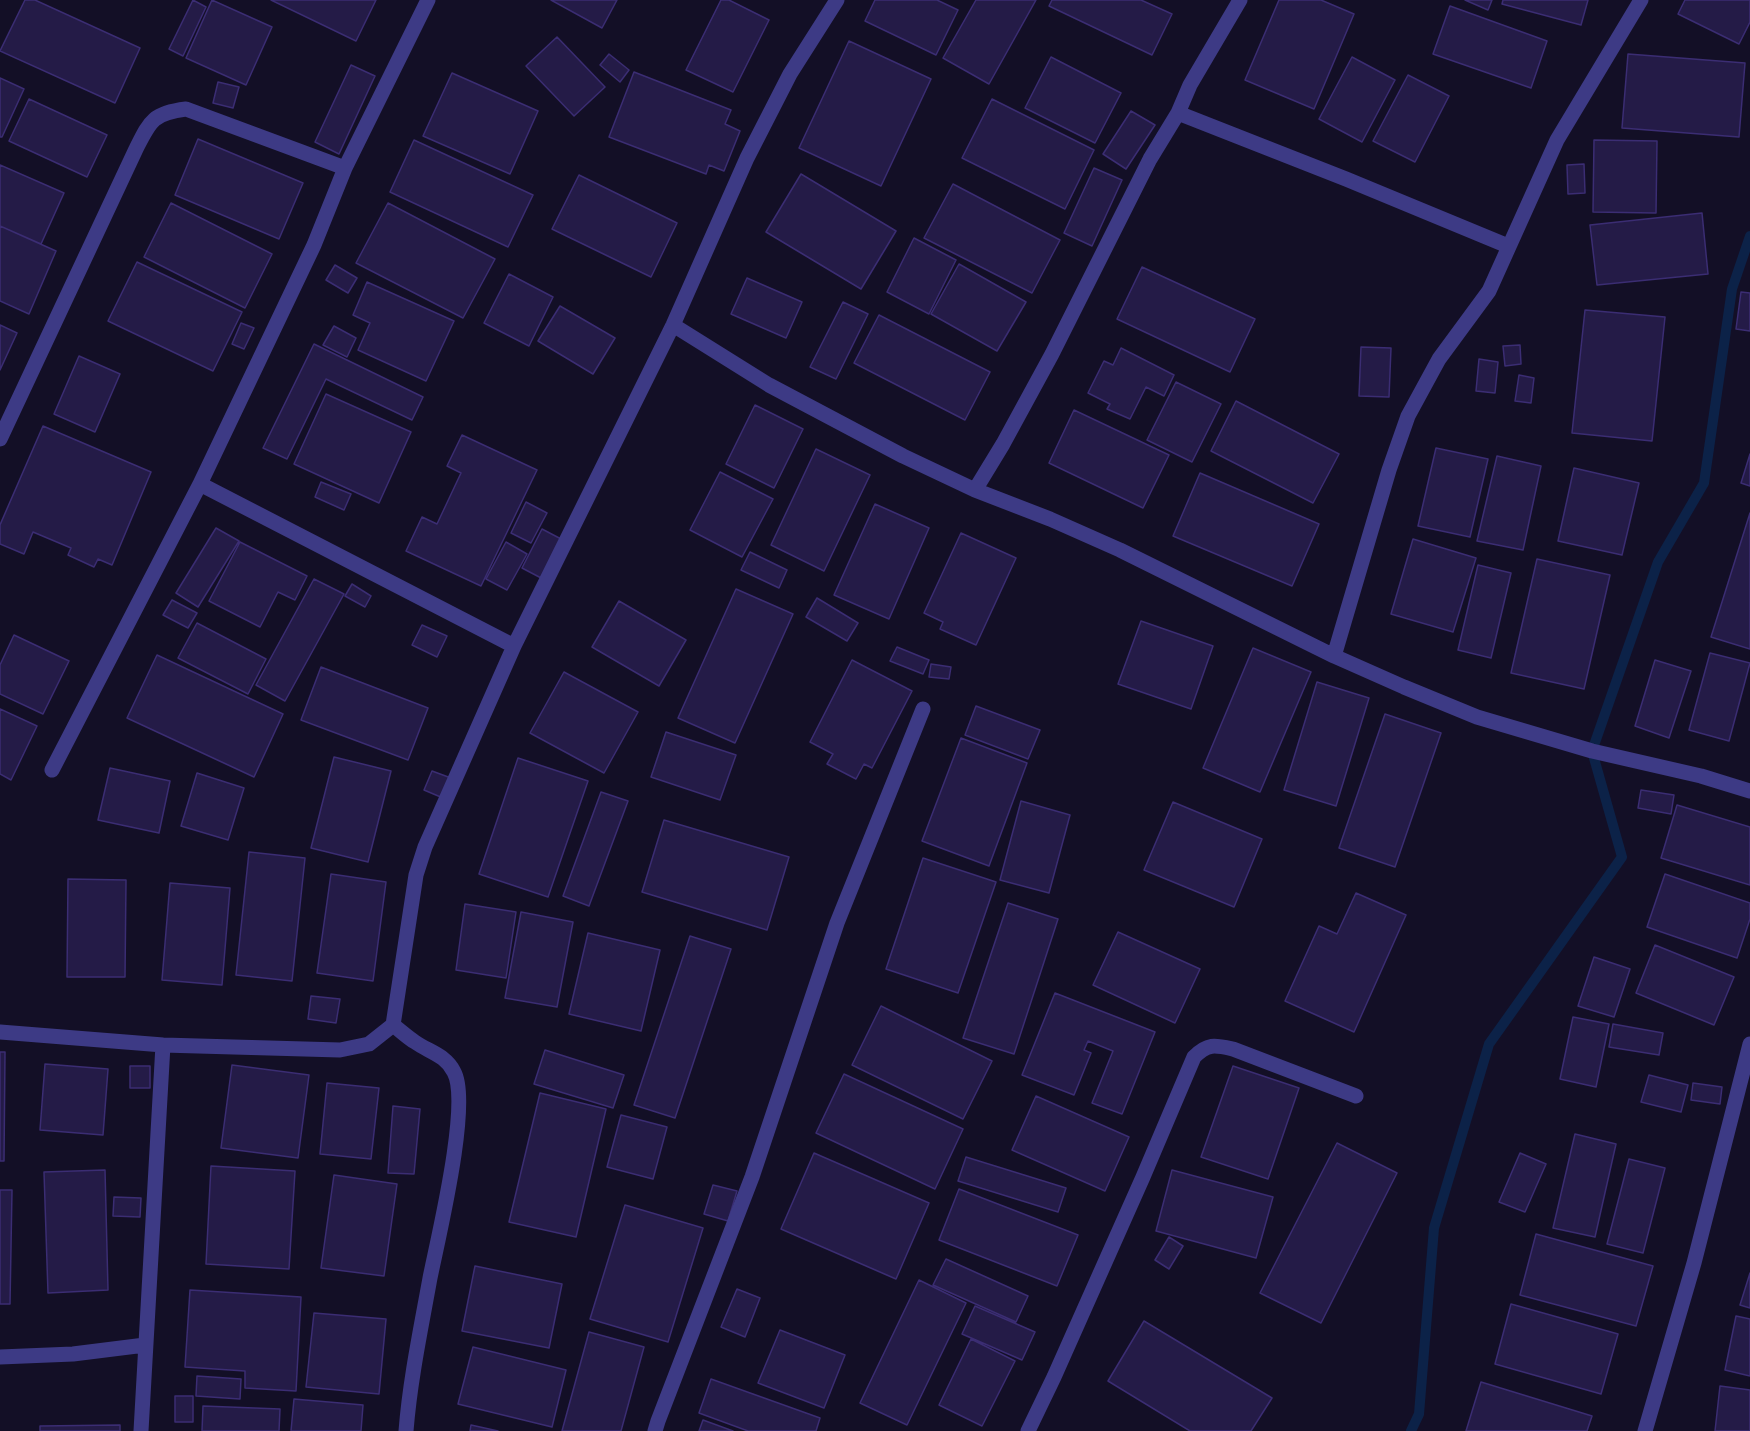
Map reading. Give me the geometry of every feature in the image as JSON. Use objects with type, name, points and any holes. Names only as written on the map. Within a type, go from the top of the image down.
[{"type":"street","points":[[52,770],[200,484],[314,245],[345,168],[428,0]]},
{"type":"street","points":[[0,1032],[163,1045],[340,1050],[369,1044],[393,1025],[416,875],[424,847],[514,646],[673,325],[747,158],[790,74],[837,0]]},
{"type":"street","points":[[975,490],[1052,354],[1150,159],[1178,113],[1190,85],[1240,0]]},
{"type":"street","points":[[1334,656],[1389,470],[1408,416],[1440,359],[1489,291],[1557,140],[1641,0]]},
{"type":"street","points":[[0,439],[136,149],[145,131],[155,119],[167,111],[186,109],[345,168]]},
{"type":"street","points":[[1178,113],[1508,246]]},
{"type":"street","points":[[673,325],[770,386],[903,456],[975,490],[1050,519],[1120,550],[1334,656],[1477,717],[1612,756],[1701,776],[1750,791]]},
{"type":"street","points":[[200,484],[514,646]]},
{"type":"street","points":[[656,1431],[657,1421],[752,1177],[837,924],[923,709]]},
{"type":"street","points":[[393,1025],[416,1043],[443,1057],[455,1072],[460,1102],[447,1200],[428,1290],[405,1431]]},
{"type":"street","points":[[1645,1431],[1694,1263],[1750,1044]]},
{"type":"street","points":[[141,1431],[163,1045]]},
{"type":"street","points":[[1028,1431],[1120,1230],[1194,1057],[1202,1049],[1214,1045],[1233,1049],[1356,1096]]},
{"type":"street","points":[[0,1357],[73,1354],[145,1345]]},
{"type":"building","points":[[25,0],[35,0],[140,48],[115,103],[0,51]]},
{"type":"building","points":[[193,0],[206,7],[183,56],[169,49]]},
{"type":"building","points":[[212,0],[272,27],[246,85],[186,58]]},
{"type":"building","points":[[271,0],[376,0],[356,41]]},
{"type":"building","points":[[551,0],[617,0],[602,28]]},
{"type":"building","points":[[721,0],[729,0],[769,20],[733,92],[686,70]]},
{"type":"building","points":[[875,0],[937,0],[958,10],[936,55],[865,21]]},
{"type":"building","points":[[976,0],[1036,0],[989,84],[943,58]]},
{"type":"building","points":[[1052,0],[1141,0],[1172,14],[1152,55],[1049,6]]},
{"type":"building","points":[[1279,0],[1321,0],[1354,14],[1314,109],[1245,80]]},
{"type":"building","points":[[1465,0],[1492,0],[1488,10]]},
{"type":"building","points":[[1503,0],[1588,0],[1581,25],[1502,4]]},
{"type":"building","points":[[1685,0],[1750,0],[1750,22],[1739,44],[1678,14]]},
{"type":"building","points":[[1450,6],[1547,41],[1531,88],[1433,54]]},
{"type":"building","points":[[557,37],[605,87],[574,116],[526,66]]},
{"type":"building","points":[[849,41],[931,79],[881,186],[799,148]]},
{"type":"building","points":[[609,54],[629,70],[620,82],[600,65]]},
{"type":"building","points":[[1628,54],[1745,63],[1739,137],[1622,128]]},
{"type":"building","points":[[1051,57],[1121,93],[1095,143],[1025,108]]},
{"type":"building","points":[[1352,57],[1395,80],[1362,142],[1319,119]]},
{"type":"building","points":[[351,65],[375,76],[339,154],[315,142]]},
{"type":"building","points":[[634,72],[731,110],[725,124],[740,131],[724,171],[709,165],[706,174],[609,137]]},
{"type":"building","points":[[452,73],[538,111],[510,174],[423,136]]},
{"type":"building","points":[[1408,75],[1449,96],[1415,162],[1373,141]]},
{"type":"building","points":[[0,78],[24,89],[2,137],[0,137]]},
{"type":"building","points":[[218,82],[239,87],[233,108],[213,103]]},
{"type":"building","points":[[29,99],[107,135],[87,177],[9,141]]},
{"type":"building","points":[[992,99],[1094,150],[1065,209],[962,158]]},
{"type":"building","points":[[1131,111],[1155,125],[1126,169],[1103,154]]},
{"type":"building","points":[[198,139],[303,183],[279,239],[175,195]]},
{"type":"building","points":[[414,140],[533,195],[508,247],[390,192]]},
{"type":"building","points":[[1594,140],[1657,141],[1656,213],[1593,212]]},
{"type":"building","points":[[1584,164],[1585,193],[1568,194],[1567,165]]},
{"type":"building","points":[[0,165],[64,193],[41,244],[0,226]]},
{"type":"building","points":[[1094,168],[1122,180],[1092,246],[1064,233]]},
{"type":"building","points":[[801,174],[896,231],[861,289],[766,232]]},
{"type":"building","points":[[579,175],[677,223],[651,277],[552,229]]},
{"type":"building","points":[[953,184],[1060,240],[1032,293],[924,238]]},
{"type":"building","points":[[171,203],[272,254],[245,308],[144,257]]},
{"type":"building","points":[[388,203],[495,259],[463,318],[356,263]]},
{"type":"building","points":[[1702,213],[1708,274],[1597,285],[1590,225]]},
{"type":"building","points":[[0,226],[56,251],[29,314],[0,301]]},
{"type":"building","points":[[914,238],[956,260],[929,314],[887,292]]},
{"type":"building","points":[[137,262],[242,312],[213,371],[108,321]]},
{"type":"building","points":[[959,264],[1026,302],[997,351],[931,314]]},
{"type":"building","points":[[335,265],[357,278],[348,293],[326,280]]},
{"type":"building","points":[[1142,267],[1255,319],[1230,372],[1117,319]]},
{"type":"building","points":[[509,274],[553,297],[529,346],[484,323]]},
{"type":"building","points":[[747,278],[802,302],[786,338],[731,314]]},
{"type":"building","points":[[367,282],[454,321],[426,381],[358,350],[370,323],[353,315]]},
{"type":"building","points":[[1741,292],[1750,293],[1750,331],[1736,329]]},
{"type":"building","points":[[843,302],[868,314],[836,379],[810,367]]},
{"type":"building","points":[[560,306],[615,338],[593,374],[538,341]]},
{"type":"building","points":[[1585,310],[1665,317],[1652,441],[1572,433]]},
{"type":"building","points":[[879,315],[990,372],[965,420],[854,363]]},
{"type":"building","points":[[241,323],[254,328],[244,349],[232,344]]},
{"type":"building","points":[[0,325],[17,333],[0,370]]},
{"type":"building","points":[[334,326],[356,338],[347,357],[323,345]]},
{"type":"building","points":[[314,344],[423,397],[412,420],[326,379],[287,459],[263,448]]},
{"type":"building","points":[[1520,345],[1521,364],[1505,366],[1503,346]]},
{"type":"building","points":[[1361,347],[1391,348],[1389,397],[1359,396]]},
{"type":"building","points":[[1121,348],[1174,375],[1164,396],[1146,387],[1130,419],[1107,409],[1110,404],[1088,393],[1104,361],[1113,365]]},
{"type":"building","points":[[79,356],[120,374],[95,432],[54,414]]},
{"type":"building","points":[[1479,359],[1498,362],[1495,393],[1476,391]]},
{"type":"building","points":[[1519,375],[1534,378],[1531,403],[1515,401]]},
{"type":"building","points":[[1176,382],[1221,404],[1192,462],[1147,440]]},
{"type":"building","points":[[326,394],[411,432],[379,503],[294,464]]},
{"type":"building","points":[[1236,401],[1339,454],[1313,503],[1211,451]]},
{"type":"building","points":[[755,405],[803,429],[774,488],[726,464]]},
{"type":"building","points":[[1074,410],[1169,455],[1143,508],[1049,463]]},
{"type":"building","points":[[43,426],[151,472],[112,565],[98,559],[94,567],[68,555],[71,548],[33,532],[24,554],[0,544],[0,525]]},
{"type":"building","points":[[462,435],[537,470],[481,586],[406,551],[422,517],[437,524],[461,473],[447,466]]},
{"type":"building","points":[[1436,448],[1488,459],[1470,537],[1418,526]]},
{"type":"building","points":[[816,449],[870,475],[824,571],[771,545]]},
{"type":"building","points":[[1750,454],[1750,486],[1741,483]]},
{"type":"building","points":[[1497,456],[1541,466],[1523,550],[1477,541]]},
{"type":"building","points":[[1574,468],[1639,483],[1622,555],[1558,541]]},
{"type":"building","points":[[720,472],[773,499],[742,557],[690,530]]},
{"type":"building","points":[[1200,473],[1319,524],[1292,586],[1173,536]]},
{"type":"building","points":[[321,482],[351,494],[344,510],[315,497]]},
{"type":"building","points":[[526,502],[547,513],[531,543],[511,533]]},
{"type":"building","points":[[875,504],[929,528],[889,619],[834,595]]},
{"type":"building","points":[[1750,513],[1750,649],[1711,637]]},
{"type":"building","points":[[216,528],[239,541],[198,607],[176,593]]},
{"type":"building","points":[[542,529],[563,540],[543,579],[522,568]]},
{"type":"building","points":[[961,533],[1016,558],[976,645],[940,629],[943,622],[924,613]]},
{"type":"building","points":[[1413,539],[1476,558],[1453,632],[1391,614]]},
{"type":"building","points":[[240,542],[307,576],[295,600],[278,592],[260,627],[209,601]]},
{"type":"building","points":[[506,542],[527,554],[507,590],[486,579]]},
{"type":"building","points":[[750,552],[787,570],[779,588],[741,570]]},
{"type":"building","points":[[1537,559],[1610,575],[1584,689],[1511,673]]},
{"type":"building","points":[[1478,565],[1511,573],[1491,658],[1458,650]]},
{"type":"building","points":[[314,579],[344,594],[285,701],[256,685]]},
{"type":"building","points":[[352,584],[371,596],[365,607],[345,596]]},
{"type":"building","points":[[736,589],[793,614],[735,743],[678,718]]},
{"type":"building","points":[[817,598],[858,623],[847,641],[806,617]]},
{"type":"building","points":[[172,600],[197,613],[188,628],[163,615]]},
{"type":"building","points":[[619,601],[686,640],[659,686],[592,647]]},
{"type":"building","points":[[1141,621],[1213,646],[1191,709],[1118,684]]},
{"type":"building","points":[[197,623],[266,659],[248,694],[178,658]]},
{"type":"building","points":[[422,625],[447,636],[437,657],[412,645]]},
{"type":"building","points":[[14,635],[69,661],[43,714],[0,694],[0,665]]},
{"type":"building","points":[[897,647],[929,660],[923,674],[890,661]]},
{"type":"building","points":[[1253,648],[1311,672],[1260,792],[1203,768]]},
{"type":"building","points":[[1710,653],[1750,663],[1729,741],[1689,730]]},
{"type":"building","points":[[157,655],[283,714],[254,777],[127,718]]},
{"type":"building","points":[[852,660],[912,691],[872,768],[864,764],[856,779],[827,764],[833,754],[810,742]]},
{"type":"building","points":[[1655,660],[1691,671],[1669,738],[1635,726]]},
{"type":"building","points":[[931,664],[951,667],[949,679],[929,677]]},
{"type":"building","points":[[321,667],[428,708],[408,760],[301,720]]},
{"type":"building","points":[[564,672],[638,712],[604,773],[530,733]]},
{"type":"building","points":[[1317,682],[1369,698],[1336,806],[1284,790]]},
{"type":"building","points":[[976,706],[1040,730],[1028,759],[965,735]]},
{"type":"building","points":[[0,709],[37,726],[11,780],[0,774]]},
{"type":"building","points":[[1385,714],[1441,733],[1395,867],[1339,848]]},
{"type":"building","points":[[666,732],[736,755],[720,800],[651,777]]},
{"type":"building","points":[[961,738],[1027,763],[989,866],[922,841]]},
{"type":"building","points":[[334,757],[391,771],[368,862],[311,848]]},
{"type":"building","points":[[518,758],[588,781],[548,897],[479,874]]},
{"type":"building","points":[[110,768],[170,781],[159,833],[98,820]]},
{"type":"building","points":[[432,771],[451,778],[443,798],[424,790]]},
{"type":"building","points":[[197,773],[244,788],[228,840],[181,826]]},
{"type":"building","points":[[1641,790],[1674,795],[1671,814],[1638,808]]},
{"type":"building","points":[[601,792],[628,801],[589,906],[563,896]]},
{"type":"building","points":[[1021,801],[1070,815],[1049,893],[1000,880]]},
{"type":"building","points":[[1173,802],[1262,839],[1234,907],[1144,870]]},
{"type":"building","points":[[1677,805],[1750,827],[1750,885],[1661,858]]},
{"type":"building","points":[[664,820],[789,857],[767,930],[642,892]]},
{"type":"building","points":[[249,852],[305,858],[292,981],[236,975]]},
{"type":"building","points":[[923,858],[996,882],[958,993],[886,969]]},
{"type":"building","points":[[331,874],[386,882],[373,981],[317,973]]},
{"type":"building","points":[[1665,874],[1750,903],[1750,919],[1737,958],[1647,927]]},
{"type":"building","points":[[68,879],[126,880],[125,977],[67,977]]},
{"type":"building","points":[[170,883],[230,888],[222,985],[162,980]]},
{"type":"building","points":[[1356,893],[1406,915],[1354,1032],[1285,1001],[1319,926],[1337,934]]},
{"type":"building","points":[[1008,903],[1058,919],[1014,1054],[963,1038]]},
{"type":"building","points":[[465,904],[516,912],[506,978],[456,970]]},
{"type":"building","points":[[521,912],[573,922],[557,1007],[505,998]]},
{"type":"building","points":[[1118,932],[1200,969],[1175,1023],[1093,985]]},
{"type":"building","points":[[588,933],[660,950],[641,1031],[569,1014]]},
{"type":"building","points":[[690,936],[731,949],[675,1118],[634,1105]]},
{"type":"building","points":[[1655,945],[1734,977],[1714,1025],[1636,993]]},
{"type":"building","points":[[1594,957],[1630,969],[1614,1017],[1578,1006]]},
{"type":"building","points":[[1055,993],[1155,1032],[1122,1114],[1092,1103],[1113,1051],[1088,1041],[1084,1050],[1091,1053],[1074,1095],[1022,1075]]},
{"type":"building","points":[[311,996],[340,999],[336,1023],[308,1019]]},
{"type":"building","points":[[881,1006],[992,1061],[963,1119],[852,1065]]},
{"type":"building","points":[[1573,1017],[1609,1024],[1596,1087],[1560,1079]]},
{"type":"building","points":[[1613,1024],[1663,1033],[1659,1055],[1609,1047]]},
{"type":"building","points":[[545,1050],[624,1075],[613,1108],[534,1084]]},
{"type":"building","points":[[0,1052],[5,1052],[4,1161],[0,1161]]},
{"type":"building","points":[[45,1064],[108,1069],[103,1135],[40,1130]]},
{"type":"building","points":[[232,1065],[309,1075],[298,1158],[221,1148]]},
{"type":"building","points":[[130,1066],[150,1066],[150,1088],[130,1088]]},
{"type":"building","points":[[1233,1066],[1299,1088],[1268,1179],[1201,1157]]},
{"type":"building","points":[[844,1074],[963,1129],[935,1189],[816,1133]]},
{"type":"building","points":[[1649,1075],[1688,1085],[1681,1112],[1641,1102]]},
{"type":"building","points":[[327,1083],[379,1088],[371,1159],[320,1154]]},
{"type":"building","points":[[1693,1083],[1722,1087],[1720,1104],[1691,1100]]},
{"type":"building","points":[[540,1093],[606,1109],[576,1237],[509,1222]]},
{"type":"building","points":[[1036,1096],[1129,1137],[1105,1191],[1012,1150]]},
{"type":"building","points":[[393,1106],[420,1109],[414,1174],[388,1173]]},
{"type":"building","points":[[621,1115],[667,1127],[653,1179],[607,1167]]},
{"type":"building","points":[[1575,1134],[1616,1144],[1595,1237],[1553,1228]]},
{"type":"building","points":[[1337,1143],[1397,1173],[1321,1323],[1260,1293]]},
{"type":"building","points":[[814,1153],[929,1203],[896,1279],[781,1229]]},
{"type":"building","points":[[1520,1153],[1546,1164],[1525,1212],[1499,1202]]},
{"type":"building","points":[[966,1157],[1066,1188],[1058,1212],[958,1181]]},
{"type":"building","points":[[1629,1159],[1665,1168],[1643,1253],[1607,1244]]},
{"type":"building","points":[[211,1166],[295,1171],[289,1269],[206,1264]]},
{"type":"building","points":[[105,1170],[108,1290],[48,1293],[44,1172]]},
{"type":"building","points":[[1172,1170],[1273,1197],[1256,1258],[1156,1231]]},
{"type":"building","points":[[334,1175],[397,1184],[384,1276],[321,1268]]},
{"type":"building","points":[[713,1185],[737,1191],[728,1221],[704,1214]]},
{"type":"building","points":[[959,1189],[1078,1235],[1057,1286],[939,1240]]},
{"type":"building","points":[[0,1190],[12,1190],[10,1304],[0,1304]]},
{"type":"building","points":[[114,1197],[141,1198],[140,1217],[113,1216]]},
{"type":"building","points":[[625,1205],[703,1228],[668,1342],[590,1319]]},
{"type":"building","points":[[1536,1234],[1653,1266],[1636,1326],[1520,1295]]},
{"type":"building","points":[[1169,1237],[1183,1246],[1169,1269],[1155,1260]]},
{"type":"building","points":[[946,1259],[1028,1296],[1016,1322],[933,1285]]},
{"type":"building","points":[[475,1266],[562,1284],[549,1348],[462,1331]]},
{"type":"building","points":[[1750,1273],[1750,1308],[1740,1305]]},
{"type":"building","points":[[919,1280],[966,1303],[907,1425],[860,1403]]},
{"type":"building","points":[[737,1289],[760,1298],[745,1337],[721,1327]]},
{"type":"building","points":[[190,1290],[301,1297],[296,1391],[245,1388],[245,1371],[185,1367]]},
{"type":"building","points":[[1511,1304],[1618,1334],[1601,1394],[1495,1364]]},
{"type":"building","points":[[975,1306],[1035,1332],[1022,1360],[962,1334]]},
{"type":"building","points":[[314,1313],[386,1319],[379,1394],[306,1387]]},
{"type":"building","points":[[1736,1316],[1750,1319],[1750,1376],[1725,1370]]},
{"type":"building","points":[[1144,1321],[1272,1398],[1251,1431],[1190,1431],[1108,1381]]},
{"type":"building","points":[[780,1330],[845,1355],[824,1408],[758,1383]]},
{"type":"building","points":[[589,1332],[644,1347],[621,1431],[562,1431]]},
{"type":"building","points":[[971,1339],[1015,1361],[982,1426],[939,1405]]},
{"type":"building","points":[[473,1347],[566,1370],[552,1427],[458,1404]]},
{"type":"building","points":[[197,1376],[241,1379],[240,1399],[196,1396]]},
{"type":"building","points":[[711,1379],[820,1418],[816,1431],[748,1431],[699,1413]]},
{"type":"building","points":[[1481,1382],[1592,1416],[1587,1431],[1466,1431]]},
{"type":"building","points":[[1720,1386],[1750,1390],[1750,1431],[1715,1431]]},
{"type":"building","points":[[175,1396],[193,1396],[193,1422],[175,1422]]},
{"type":"building","points":[[294,1399],[363,1405],[361,1431],[291,1431]]},
{"type":"building","points":[[203,1406],[280,1409],[279,1431],[202,1431]]},
{"type":"building","points":[[703,1420],[733,1431],[699,1431]]},
{"type":"building","points":[[120,1425],[120,1431],[40,1431],[40,1426]]},
{"type":"building","points":[[471,1425],[498,1431],[470,1431]]},
{"type":"waterway","points":[[1411,1431],[1419,1414],[1434,1228],[1489,1044],[1622,857],[1592,751],[1658,562],[1704,483],[1732,289],[1750,236]]}]
